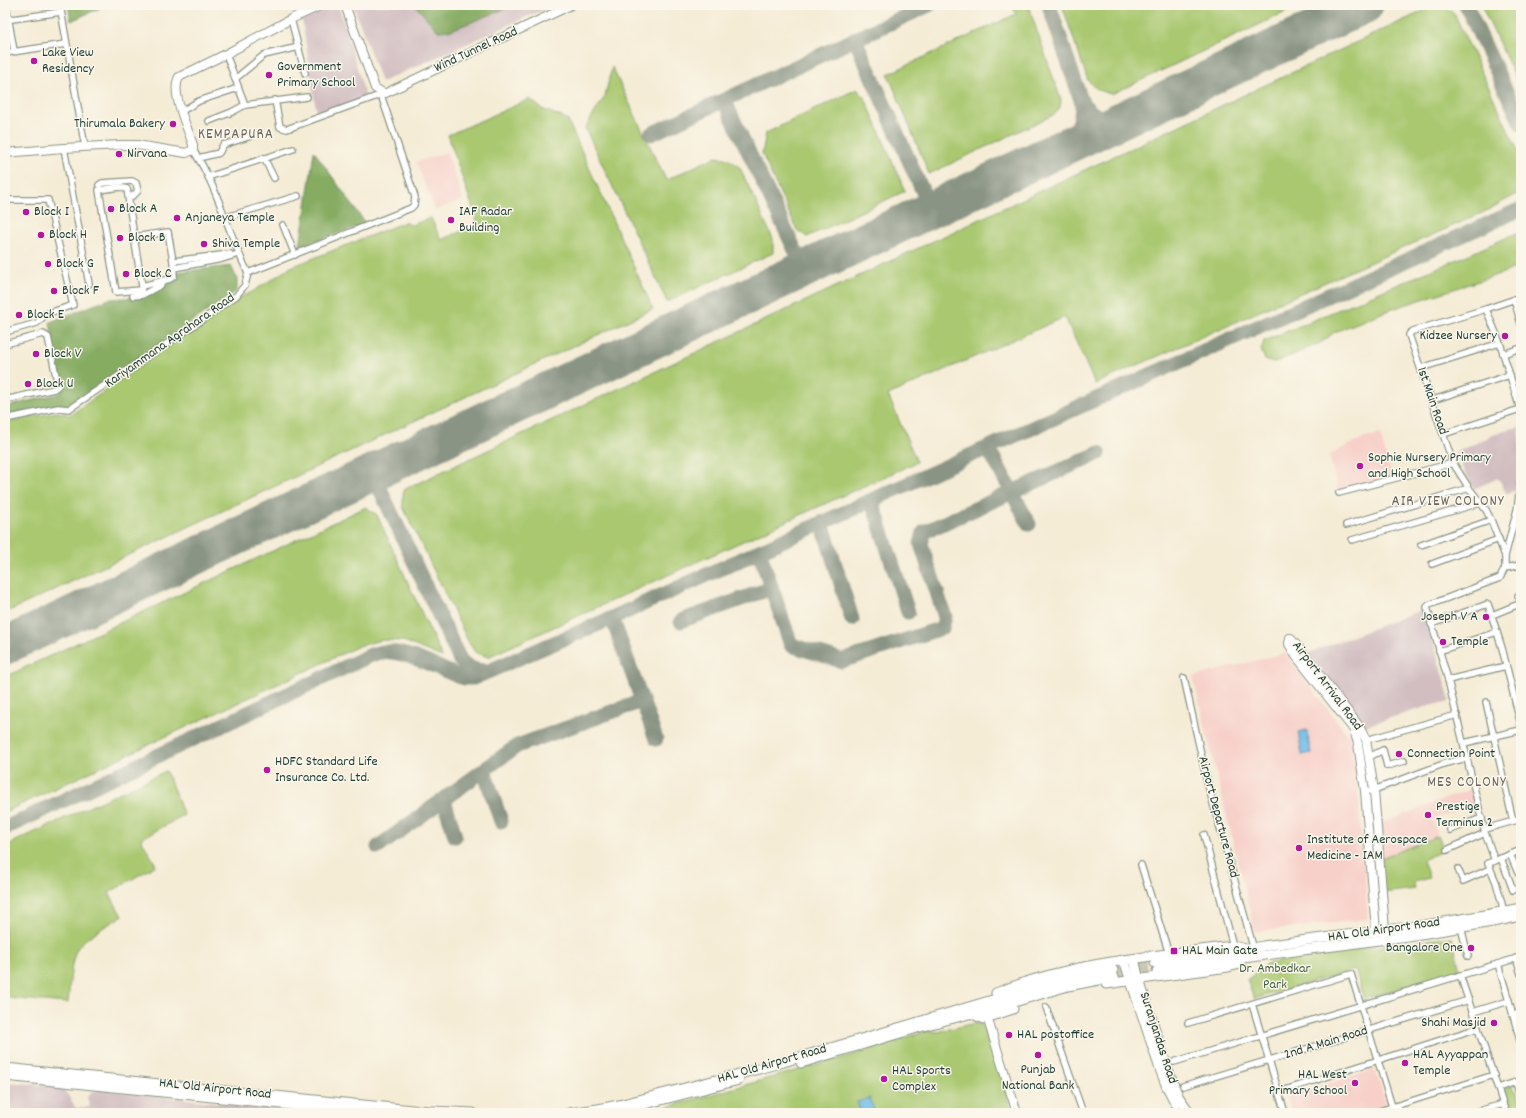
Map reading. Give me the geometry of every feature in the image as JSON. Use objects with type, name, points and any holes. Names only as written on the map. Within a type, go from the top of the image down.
[{"type":"main road","name":"HAL Old Airport Road","points":[[1252,951],[1485,915],[1521,908]]},
{"type":"main road","name":"HAL Old Airport Road","points":[[1252,951],[1461,927],[1521,916]]},
{"type":"main road","points":[[973,1010],[979,1000],[1012,987],[1065,972],[1124,960],[1233,946],[1252,951]]},
{"type":"main road","points":[[1156,967],[1252,951]]},
{"type":"main road","points":[[973,1010],[983,1019],[1074,990],[1116,982],[1228,968],[1244,963],[1252,951]]},
{"type":"main road","name":"Suranjandas Road","points":[[1134,959],[1135,980],[1167,1087],[1173,1100],[1183,1113]]},
{"type":"main road","name":"Suranjandas Road","points":[[1124,960],[1135,980],[1178,1096],[1190,1113]]},
{"type":"main road","points":[[973,1010],[1113,973]]},
{"type":"main road","name":"HAL Old Airport Road","points":[[569,1113],[598,1110],[619,1105],[770,1066],[925,1019],[973,1010]]},
{"type":"main road","name":"HAL Old Airport Road","points":[[610,1113],[772,1072],[973,1010]]},
{"type":"main road","name":"HAL Old Airport Road","points":[[5,1068],[412,1112],[473,1113]]},
{"type":"main road","name":"HAL Old Airport Road","points":[[5,1076],[369,1113]]},
{"type":"street","points":[[6,5],[7,19],[14,51]]},
{"type":"street","points":[[60,5],[84,147]]},
{"type":"street","points":[[322,5],[291,19],[179,77],[176,85],[182,111],[192,140],[193,150],[208,177],[226,217],[238,254],[248,273],[403,212],[414,205],[415,197],[380,94],[375,88],[345,5]]},
{"type":"street","name":"Wind Tunnel Road","points":[[380,94],[386,93],[571,5]]},
{"type":"street","points":[[7,19],[61,12]]},
{"type":"street","points":[[291,19],[305,73]]},
{"type":"street","points":[[5,53],[66,44]]},
{"type":"street","points":[[235,79],[264,55],[299,47]]},
{"type":"street","points":[[226,54],[245,105]]},
{"type":"street","points":[[182,111],[199,101],[238,88]]},
{"type":"street","points":[[275,100],[280,127],[287,129],[380,94]]},
{"type":"street","points":[[209,121],[245,105],[307,97]]},
{"type":"street","points":[[198,158],[219,153],[223,145],[251,136]]},
{"type":"street","points":[[5,153],[64,148],[130,145],[186,153],[193,150]]},
{"type":"street","points":[[64,148],[89,284]]},
{"type":"street","points":[[208,177],[293,149]]},
{"type":"street","points":[[264,158],[274,178]]},
{"type":"street","points":[[99,185],[102,183],[136,182],[138,191],[129,198]]},
{"type":"street","points":[[134,237],[168,232],[174,276],[142,286],[141,290],[116,292],[99,190],[120,187],[127,189],[129,198],[134,237],[142,286]]},
{"type":"street","points":[[226,217],[298,196]]},
{"type":"street","points":[[5,200],[48,200],[73,305],[46,314],[37,323],[5,332]]},
{"type":"street","points":[[283,225],[295,254]]},
{"type":"street","points":[[173,261],[238,254]]},
{"type":"street","points":[[174,268],[222,259],[238,254]]},
{"type":"street","name":"Kariyammana Agrahara Road","points":[[5,419],[58,408],[73,407],[236,296],[244,285],[248,273]]},
{"type":"street","points":[[133,296],[142,295],[161,285],[163,280]]},
{"type":"street","points":[[1444,434],[1521,411],[1500,343],[1486,309],[1521,297]]},
{"type":"street","points":[[1514,299],[1521,324]]},
{"type":"street","name":"1st Main Road","points":[[1486,309],[1413,332],[1409,335],[1453,463],[1491,520],[1505,556]]},
{"type":"street","points":[[5,344],[43,334],[48,337],[58,386],[54,389],[5,400]]},
{"type":"street","points":[[1421,368],[1500,343]]},
{"type":"street","points":[[1503,354],[1521,348]]},
{"type":"street","points":[[1432,400],[1510,375]]},
{"type":"street","points":[[1339,493],[1453,463]]},
{"type":"street","name":"1st Main Road","points":[[1505,568],[1505,556],[1517,510],[1521,479]]},
{"type":"street","points":[[1346,524],[1469,488]]},
{"type":"street","points":[[1352,540],[1480,503]]},
{"type":"street","points":[[1421,545],[1491,520]]},
{"type":"street","points":[[1432,564],[1498,539]]},
{"type":"street","points":[[1513,890],[1485,831],[1448,680],[1427,607],[1500,578],[1505,568],[1521,565]]},
{"type":"street","points":[[1431,624],[1488,604],[1497,632],[1521,725]]},
{"type":"street","points":[[1492,615],[1519,604]]},
{"type":"street","points":[[1439,651],[1497,632]]},
{"type":"street","name":"Airport Arrival Road","points":[[1290,638],[1359,726],[1366,740],[1374,790],[1381,931],[1365,793],[1358,744],[1354,730],[1296,656],[1289,644],[1290,638]]},
{"type":"street","points":[[1448,680],[1506,666]]},
{"type":"street","name":"Airport Departure Road","points":[[1184,678],[1208,785],[1252,951]]},
{"type":"street","points":[[1486,702],[1513,821]]},
{"type":"street","points":[[1366,740],[1457,715]]},
{"type":"street","points":[[1464,743],[1521,730]]},
{"type":"street","points":[[1369,757],[1383,750],[1387,766],[1404,761]]},
{"type":"street","points":[[1365,793],[1446,763],[1467,758]]},
{"type":"street","points":[[1450,830],[1482,818]]},
{"type":"street","points":[[1446,850],[1485,831],[1521,819]]},
{"type":"street","points":[[1204,835],[1233,946]]},
{"type":"street","points":[[1502,912],[1502,904],[1488,863],[1521,850]]},
{"type":"street","points":[[1510,854],[1518,873]]},
{"type":"street","points":[[1141,865],[1169,954]]},
{"type":"street","points":[[1458,869],[1462,881],[1490,869]]},
{"type":"street","points":[[1461,927],[1468,956]]},
{"type":"street","points":[[1174,1062],[1519,958],[1521,974]]},
{"type":"street","points":[[1498,964],[1521,1044]]},
{"type":"street","points":[[1188,1023],[1351,974],[1394,1113]]},
{"type":"street","points":[[1460,975],[1506,1113]]},
{"type":"street","name":"2nd A Main Road","points":[[1183,1086],[1469,1000]]},
{"type":"street","points":[[1473,1012],[1509,1001]]},
{"type":"street","points":[[1252,1004],[1285,1113]]},
{"type":"street","points":[[1046,1007],[1083,1113]]},
{"type":"street","points":[[1513,1015],[1521,1013]]},
{"type":"street","points":[[987,1018],[1017,1113]]},
{"type":"street","points":[[1279,1092],[1478,1028]]},
{"type":"street","points":[[1373,1113],[1494,1075]]},
{"type":"street","points":[[1498,1088],[1516,1082],[1521,1100]]},
{"type":"street","points":[[1472,1113],[1503,1104]]},
{"type":"shaded area","points":[[334,5],[340,10],[366,98],[317,116],[302,19]]},
{"type":"shaded area","points":[[353,5],[554,5],[381,82]]},
{"type":"shaded area","points":[[447,152],[463,200],[435,210],[416,162]]},
{"type":"shaded area","points":[[1520,427],[1521,463],[1516,490],[1507,494],[1498,478],[1474,489],[1455,453],[1504,430]]},
{"type":"shaded area","name":"Sophie Nursery Primary and High School","points":[[1380,434],[1392,477],[1338,491],[1329,455],[1359,440]]},
{"type":"shaded area","points":[[1424,609],[1450,701],[1425,707],[1365,726],[1306,654]]},
{"type":"shaded area","name":"Institute of Aerospace Medicine - IAM","points":[[1285,653],[1350,738],[1357,777],[1368,919],[1255,932],[1193,677]]},
{"type":"shaded area","points":[[1471,789],[1476,804],[1432,819],[1438,836],[1381,858],[1379,824]]},
{"type":"shaded area","name":"HAL West Primary School","points":[[1375,1069],[1389,1113],[1292,1113],[1287,1096]]},
{"type":"shaded area","points":[[5,1082],[62,1086],[76,1108],[90,1107],[87,1097],[92,1092],[99,1089],[312,1113],[5,1113]]},
{"type":"green space","points":[[68,5],[107,5],[71,21]]},
{"type":"green space","points":[[415,5],[515,5],[451,30],[438,31]]},
{"type":"green space","points":[[1012,5],[1028,5],[1061,100],[1060,107],[1055,114],[929,174],[888,74],[1016,14]]},
{"type":"green space","points":[[1062,5],[1301,5],[1112,94],[1099,90],[1088,81]]},
{"type":"green space","points":[[1436,5],[1444,5],[1454,13],[1521,157],[1521,192],[1482,213],[1095,384],[1065,317],[888,395],[917,462],[488,657],[475,652],[469,643],[403,507],[403,494],[405,489]]},
{"type":"green space","points":[[1481,5],[1521,5],[1521,89]]},
{"type":"green space","points":[[612,67],[666,180],[715,157],[725,158],[733,162],[740,168],[773,239],[773,253],[667,302],[585,128],[605,96]]},
{"type":"green space","points":[[857,89],[865,98],[905,191],[807,237],[797,230],[762,154],[766,133]]},
{"type":"green space","points":[[530,99],[542,109],[567,119],[653,309],[5,613],[5,423],[57,412],[70,415],[237,299],[252,292],[291,267],[405,222],[411,225],[431,218],[441,240],[478,224],[448,135]]},
{"type":"green space","points":[[314,151],[366,224],[300,246]]},
{"type":"green space","points":[[1521,231],[1521,265],[1506,272],[1389,310],[1335,332],[1322,342],[1274,363],[1265,360],[1261,350],[1264,341]]},
{"type":"green space","points":[[231,266],[237,279],[237,291],[69,405],[58,405],[5,415],[5,407],[61,393],[50,322],[109,299],[142,297],[178,279],[177,272]]},
{"type":"green space","points":[[366,507],[377,515],[442,657],[403,641],[381,640],[359,646],[5,812],[5,677]]},
{"type":"green space","points":[[166,771],[184,815],[141,839],[156,865],[109,893],[122,916],[92,934],[78,947],[73,959],[68,1003],[5,998],[5,846]]},
{"type":"green space","points":[[1438,836],[1444,850],[1423,860],[1429,878],[1414,882],[1415,889],[1383,893],[1381,858]]},
{"type":"green space","name":"Dr. Ambedkar Park","points":[[1452,937],[1460,970],[1364,999],[1355,970],[1254,999],[1247,980],[1266,964],[1350,950]]},
{"type":"green space","name":"HAL Sports Complex","points":[[975,1023],[982,1025],[1013,1113],[652,1113],[652,1111],[852,1055],[929,1030],[937,1032]]},
{"type":"green space","points":[[1512,1086],[1520,1098],[1521,1113],[1509,1113],[1500,1088]]},
{"type":"water","points":[[1307,730],[1311,753],[1302,755],[1298,732]]},
{"type":"water","points":[[870,1098],[875,1113],[861,1113],[857,1102]]},
{"type":"taxiway","points":[[651,134],[929,5]]},
{"type":"taxiway","points":[[1049,5],[1082,103],[1098,116],[1117,121]]},
{"type":"taxiway","points":[[1466,5],[1521,123]]},
{"type":"taxiway","points":[[855,39],[931,210]]},
{"type":"taxiway","points":[[724,100],[804,269]]},
{"type":"taxiway","points":[[1065,146],[1073,136],[1080,121],[1082,103]]},
{"type":"taxiway","points":[[5,828],[371,655],[383,652],[401,654],[421,660],[458,676],[473,678],[612,618],[978,452],[1521,209]]},
{"type":"taxiway","points":[[978,452],[987,451],[993,457],[1029,524]]},
{"type":"taxiway","points":[[759,551],[791,645],[842,661],[942,628],[945,617],[921,544],[924,532],[1099,453]]},
{"type":"taxiway","points":[[381,491],[379,479],[385,466]]},
{"type":"taxiway","points":[[361,478],[372,482],[381,491],[460,660],[472,669],[487,671]]},
{"type":"taxiway","points":[[872,501],[908,612]]},
{"type":"taxiway","points":[[822,523],[852,619]]},
{"type":"taxiway","points":[[681,621],[766,590],[772,591]]},
{"type":"taxiway","points":[[612,618],[656,739]]},
{"type":"taxiway","points":[[378,847],[517,746],[642,701]]},
{"type":"taxiway","points":[[484,771],[501,821]]},
{"type":"taxiway","points":[[444,800],[455,836]]},
{"type":"runway","points":[[5,646],[1365,5]]},
{"type":"tunnel","points":[[1113,970],[1155,963]]},
{"type":"tunnel","points":[[1114,977],[1157,971]]},
{"type":"place","name":"Lake View Residency","points":[[34,61]]},
{"type":"place","name":"Government Primary School","points":[[269,75]]},
{"type":"place","name":"Thirumala Bakery","points":[[173,124]]},
{"type":"place","name":"Nirvana","points":[[119,154]]},
{"type":"place","name":"Block A","points":[[111,209]]},
{"type":"place","name":"Block I","points":[[26,212]]},
{"type":"place","name":"Anjaneya Temple","points":[[177,218]]},
{"type":"place","name":"IAF Radar Building","points":[[451,220]]},
{"type":"place","name":"Block H","points":[[41,235]]},
{"type":"place","name":"Block B","points":[[120,238]]},
{"type":"place","name":"Shiva Temple","points":[[204,244]]},
{"type":"place","name":"Block G","points":[[48,264]]},
{"type":"place","name":"Block C","points":[[126,274]]},
{"type":"place","name":"Block F","points":[[54,291]]},
{"type":"place","name":"Block E","points":[[19,315]]},
{"type":"place","name":"Kidzee Nursery","points":[[1505,336]]},
{"type":"place","name":"Block V","points":[[36,354]]},
{"type":"place","name":"Block U","points":[[28,384]]},
{"type":"place","name":"Sophie Nursery Primary and High School","points":[[1360,466]]},
{"type":"place","name":"Joseph V A","points":[[1486,617]]},
{"type":"place","name":"Temple","points":[[1443,642]]},
{"type":"place","name":"Connection Point","points":[[1399,754]]},
{"type":"place","name":"HDFC Standard Life Insurance Co. Ltd.","points":[[267,770]]},
{"type":"place","name":"Prestige Terminus 2","points":[[1428,815]]},
{"type":"place","name":"Institute of Aerospace Medicine - IAM","points":[[1299,848]]},
{"type":"place","name":"Bangalore One","points":[[1471,948]]},
{"type":"place","name":"HAL Main Gate","points":[[1174,951]]},
{"type":"place","name":"Shahi Masjid","points":[[1494,1023]]},
{"type":"place","name":"HAL postoffice","points":[[1009,1035]]},
{"type":"place","name":"Punjab National Bank","points":[[1038,1055]]},
{"type":"place","name":"HAL Ayyappan Temple","points":[[1405,1063]]},
{"type":"place","name":"HAL Sports Complex","points":[[884,1079]]},
{"type":"place","name":"HAL West Primary School","points":[[1355,1083]]},
{"type":"district","name":"KEMPAPURA","points":[[236,135]]},
{"type":"district","name":"AIR VIEW COLONY","points":[[1448,502]]},
{"type":"district","name":"MES COLONY","points":[[1467,783]]}]
